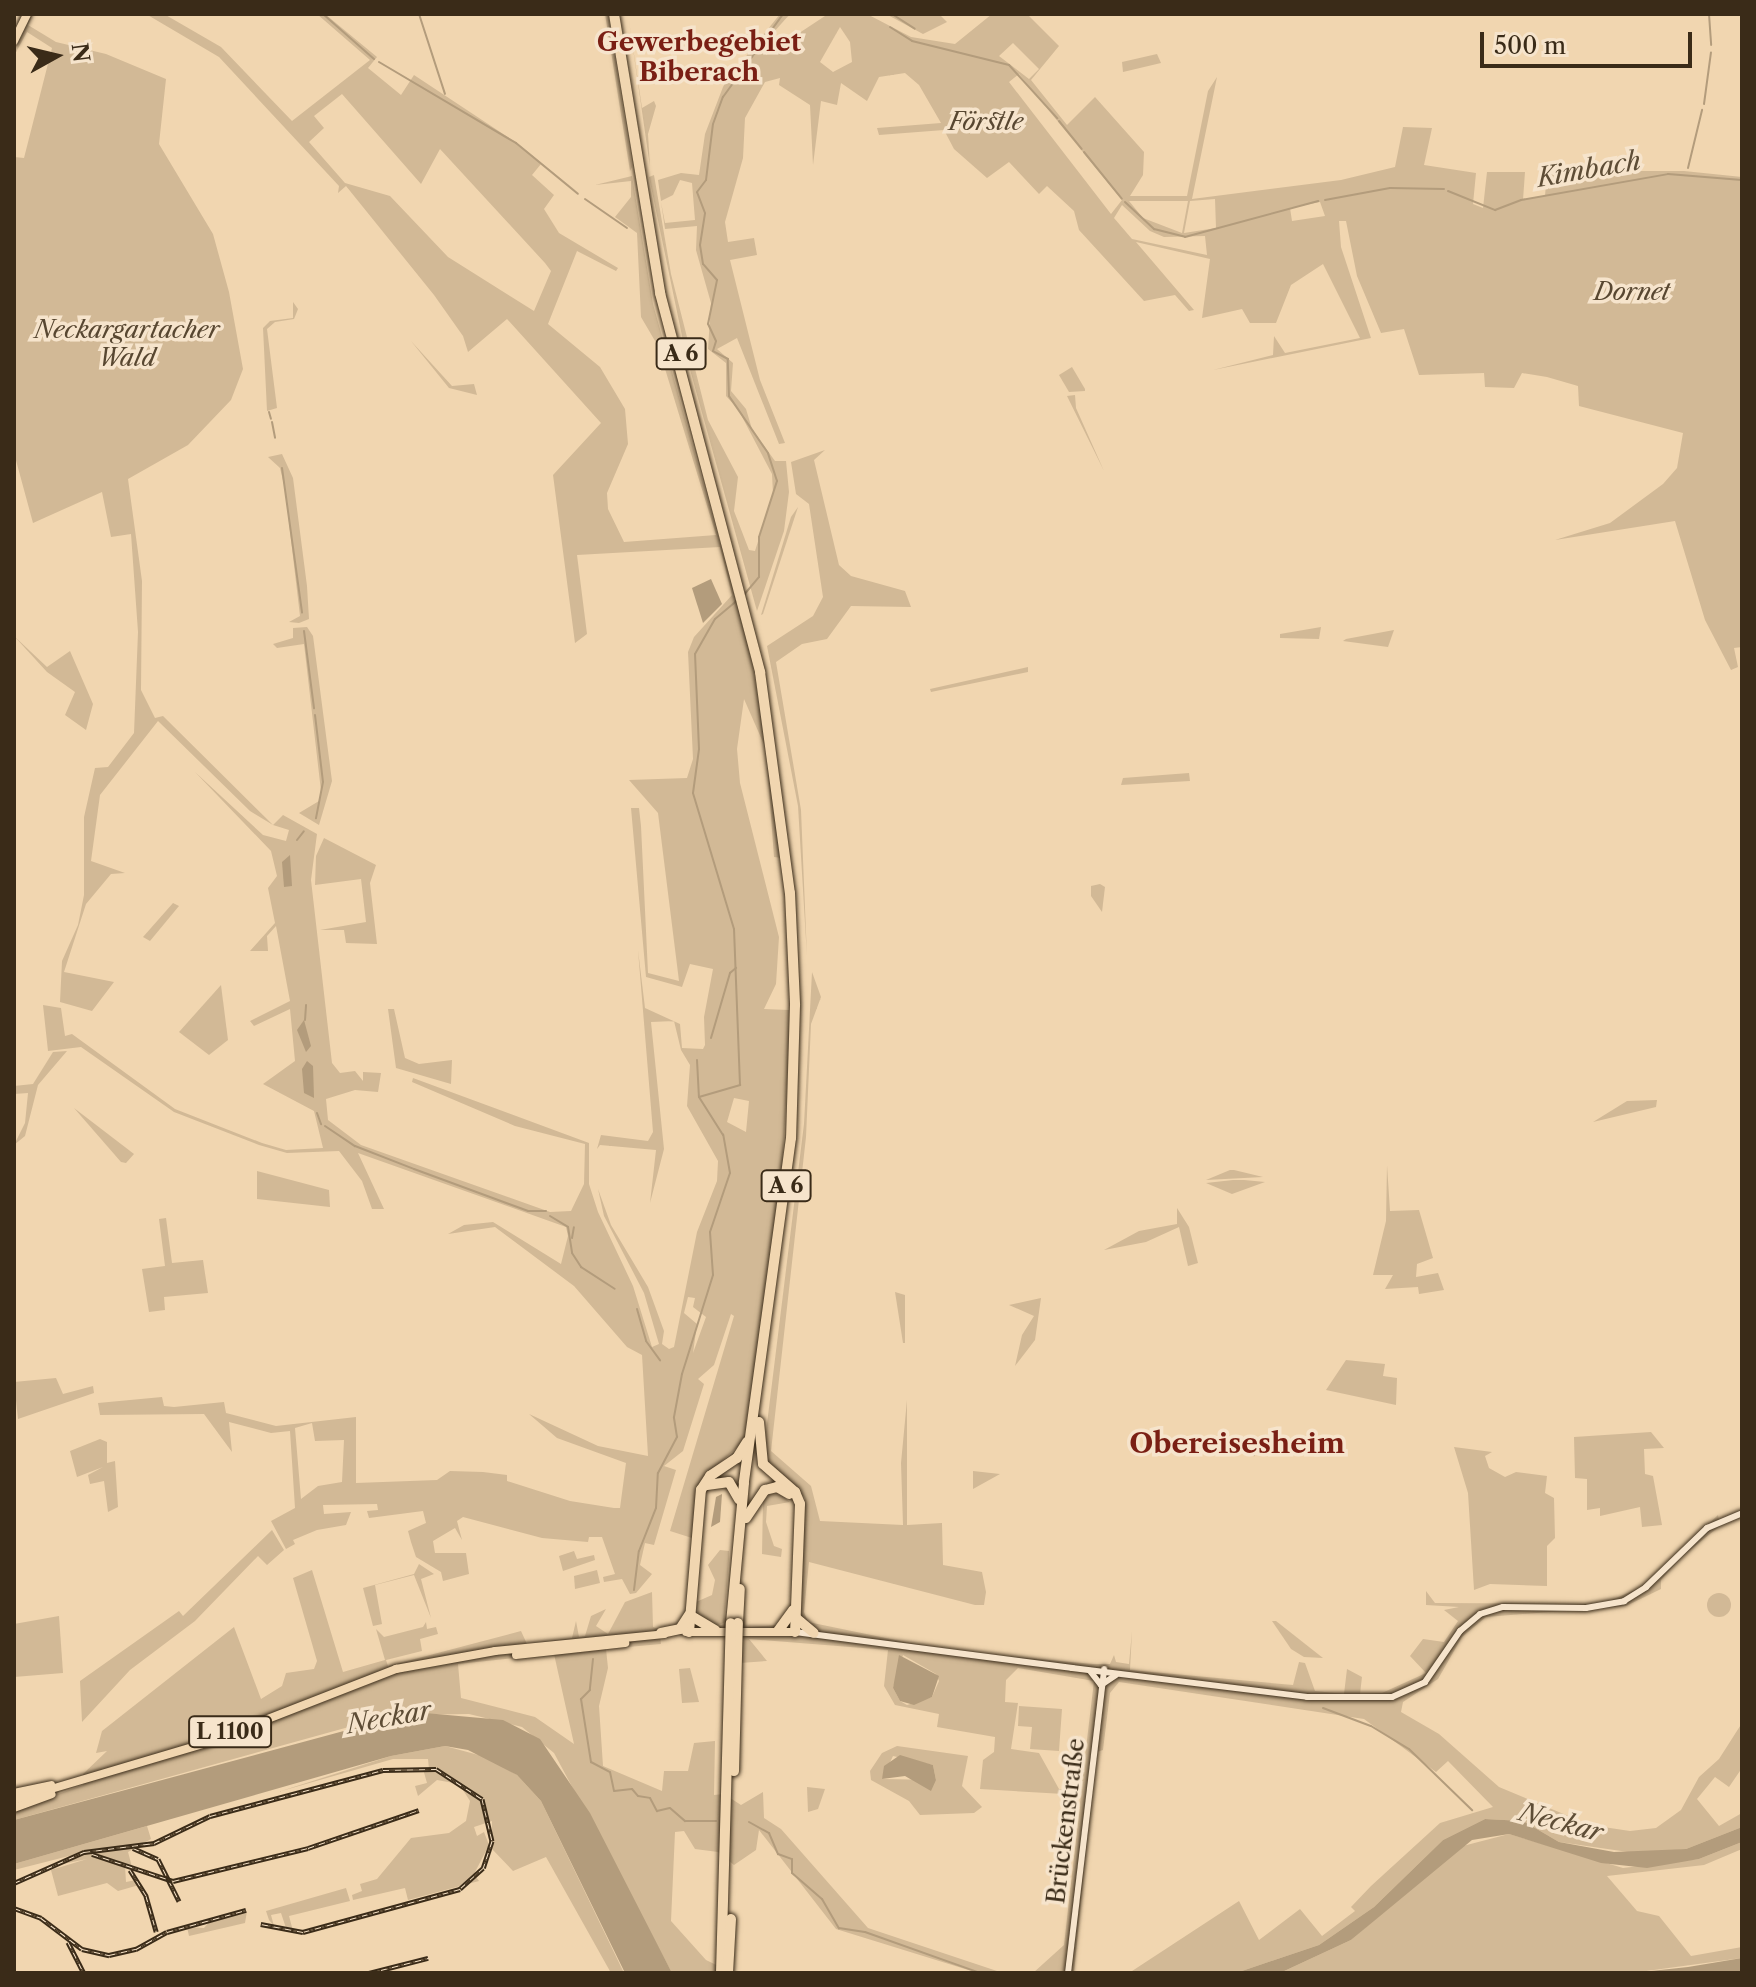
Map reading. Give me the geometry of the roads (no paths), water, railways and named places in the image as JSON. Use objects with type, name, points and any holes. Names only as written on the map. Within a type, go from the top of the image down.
[{"type":"highway","name":"A 6","points":[[614,14],[640,173],[679,344],[760,656],[792,835],[798,1008],[791,1202],[743,1513]]},
{"type":"highway","name":"A 6","points":[[621,14],[640,173]]},
{"type":"highway","name":"A 6","points":[[721,1973],[738,1559],[750,1437],[786,1191],[798,1008]]},
{"type":"highway","points":[[759,1422],[763,1464],[799,1499],[794,1632]]},
{"type":"highway","points":[[697,1542],[702,1487],[737,1458],[750,1437]]},
{"type":"highway","points":[[691,1632],[700,1503],[708,1483],[719,1480],[732,1484],[743,1513]]},
{"type":"highway","points":[[743,1513],[757,1495],[771,1488],[783,1489],[798,1509],[797,1562]]},
{"type":"highway","points":[[778,1631],[795,1614]]},
{"type":"highway","points":[[795,1614],[814,1633]]},
{"type":"highway","points":[[691,1615],[715,1630]]},
{"type":"highway","points":[[664,1634],[680,1629],[691,1615]]},
{"type":"highway","name":"A 6","points":[[728,1973],[734,1623]]},
{"type":"main road","points":[[14,41],[27,14]]},
{"type":"main road","name":"L 1100","points":[[1072,1668],[1331,1699],[1377,1699],[1417,1688],[1439,1666],[1460,1631],[1486,1611],[1602,1607],[1646,1587],[1707,1528],[1742,1513]]},
{"type":"main road","name":"L 1100","points":[[14,1800],[167,1755],[349,1684],[463,1657],[664,1634],[715,1630],[814,1633],[1124,1674]]},
{"type":"main road","name":"Brückenstraße","points":[[1068,1973],[1103,1670]]},
{"type":"main road","points":[[1090,1671],[1101,1685],[1116,1675]]},
{"type":"main road","points":[[14,1793],[110,1771]]},
{"type":"main road","points":[[14,1808],[97,1775]]},
{"type":"waterway","points":[[323,14],[374,59]]},
{"type":"waterway","points":[[419,14],[445,94]]},
{"type":"waterway","points":[[743,596],[759,577],[759,537],[777,481],[768,453],[729,396],[728,359],[713,351],[716,341],[708,324],[717,280],[703,264],[700,245],[705,213],[697,192],[706,180],[713,124],[723,97],[783,14]]},
{"type":"waterway","points":[[892,14],[915,29]]},
{"type":"waterway","points":[[1709,14],[1711,45]]},
{"type":"waterway","name":"Kimbach","points":[[890,27],[912,41],[1009,65],[1057,118]]},
{"type":"waterway","points":[[1704,104],[1711,52]]},
{"type":"waterway","points":[[379,62],[516,143],[578,194]]},
{"type":"waterway","points":[[1688,168],[1702,110]]},
{"type":"waterway","name":"Kimbach","points":[[1059,121],[1082,149]]},
{"type":"waterway","name":"Kimbach","points":[[1084,152],[1122,199]]},
{"type":"waterway","name":"Kimbach","points":[[1448,191],[1495,210],[1521,200],[1668,174],[1742,180]]},
{"type":"waterway","name":"Kimbach","points":[[1325,200],[1390,188],[1444,189]]},
{"type":"waterway","points":[[585,199],[627,228]]},
{"type":"waterway","name":"Kimbach","points":[[1125,202],[1154,229],[1185,237],[1318,201]]},
{"type":"waterway","points":[[269,412],[271,419]]},
{"type":"waterway","points":[[272,422],[275,438]]},
{"type":"waterway","points":[[282,468],[302,613]]},
{"type":"waterway","points":[[634,1590],[639,1551],[656,1508],[658,1473],[677,1437],[674,1417],[682,1374],[713,1275],[710,1232],[730,1173],[723,1135],[699,1097],[740,1085],[734,929],[693,793],[699,749],[695,654],[715,619],[738,600]]},
{"type":"waterway","points":[[304,631],[314,708]]},
{"type":"waterway","points":[[315,715],[323,782],[316,818]]},
{"type":"waterway","points":[[297,840],[304,831]]},
{"type":"waterway","points":[[711,1038],[730,973],[736,968]]},
{"type":"waterway","points":[[305,1020],[306,1005]]},
{"type":"waterway","points":[[697,1060],[699,1097]]},
{"type":"waterway","points":[[317,1113],[321,1124]]},
{"type":"waterway","points":[[325,1126],[355,1146],[414,1169],[528,1211],[546,1211]]},
{"type":"waterway","points":[[550,1216],[568,1227],[572,1253],[581,1267],[615,1289]]},
{"type":"waterway","points":[[572,1238],[574,1227]]},
{"type":"waterway","points":[[637,1309],[646,1341],[660,1360]]},
{"type":"waterway","points":[[1247,1443],[1254,1455]]},
{"type":"waterway","points":[[593,1659],[590,1690],[581,1699],[591,1762],[610,1772],[614,1791],[632,1789],[638,1796],[650,1798],[657,1811],[670,1808],[685,1821],[716,1821]]},
{"type":"waterway","points":[[1323,1708],[1371,1726],[1409,1749],[1472,1810]]},
{"type":"waterway","points":[[749,1822],[769,1833],[778,1854],[792,1859],[792,1873],[822,1899],[839,1928],[865,1932],[980,1973]]},
{"type":"railway","points":[[14,1883],[84,1852],[154,1843],[210,1816],[383,1770],[436,1769],[482,1799],[492,1841],[483,1868],[460,1889],[303,1932],[261,1924]]},
{"type":"railway","points":[[92,1854],[173,1881],[308,1848],[419,1810]]},
{"type":"railway","points":[[133,1848],[158,1859],[179,1901]]},
{"type":"railway","points":[[130,1870],[146,1896],[156,1932]]},
{"type":"railway","points":[[14,1908],[41,1918],[82,1949],[109,1955],[136,1949],[167,1932],[246,1910]]},
{"type":"railway","points":[[68,1942],[84,1973]]},
{"type":"railway","points":[[369,1973],[428,1958]]},
{"type":"district","name":"Gewerbegebiet Biberach","points":[[699,58]]},
{"type":"district","name":"Obereisesheim","points":[[1237,1443]]},
{"type":"park label","name":"Förstle","points":[[986,122]]},
{"type":"park label","name":"Dornet","points":[[1632,292]]},
{"type":"park label","name":"Neckargartacher Wald","points":[[127,344]]},
{"type":"water label","name":"Neckar","points":[[389,1718]]},
{"type":"water label","name":"Neckar","points":[[1561,1823]]}]
